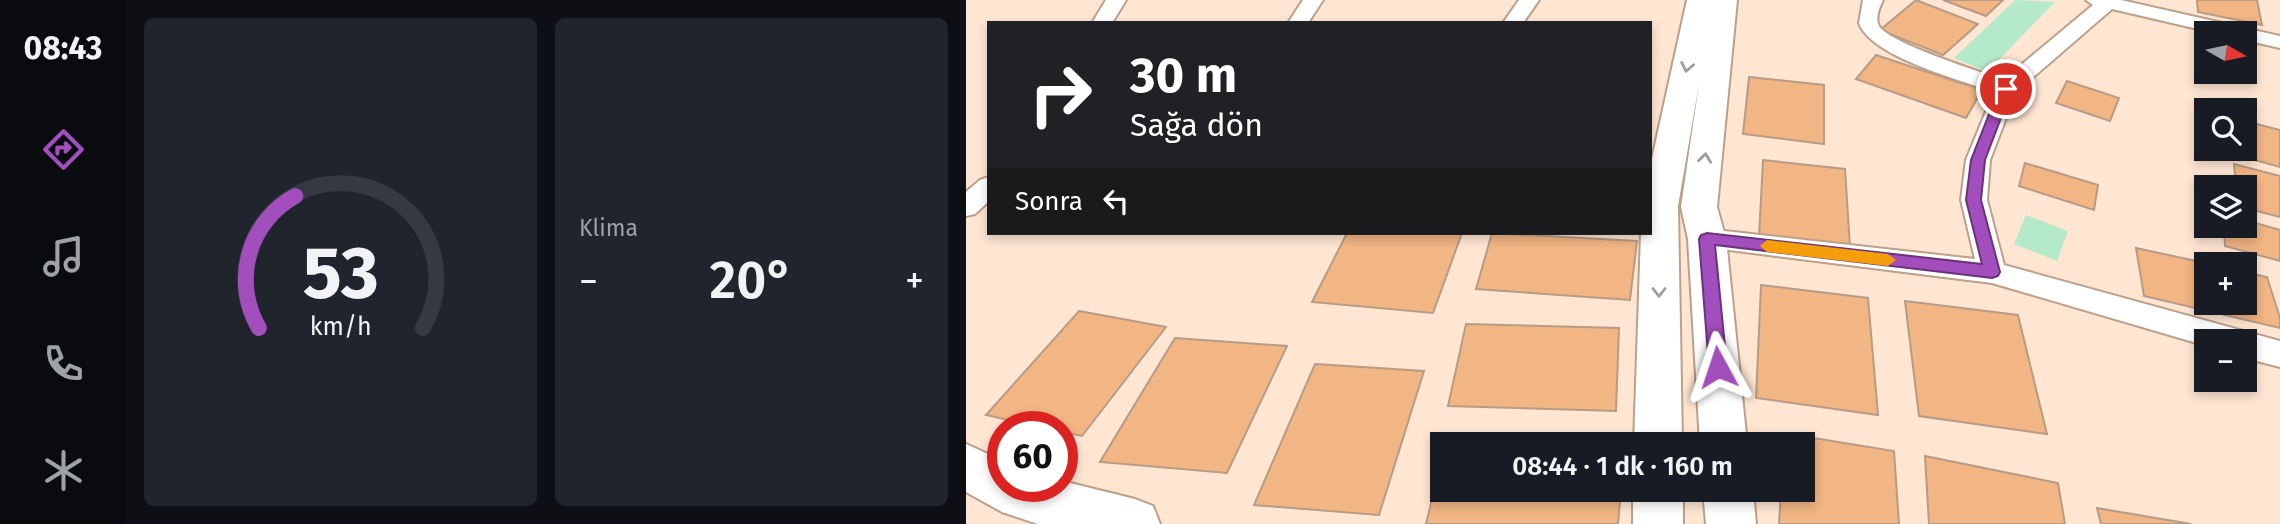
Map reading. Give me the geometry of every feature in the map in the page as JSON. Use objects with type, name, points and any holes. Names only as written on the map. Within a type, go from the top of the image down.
[{"type":"main road","points":[[1658,432],[1655,206],[1700,0]]},
{"type":"main road","points":[[1723,432],[1703,223],[1724,0]]},
{"type":"main road","points":[[966,467],[1019,495],[1135,524]]},
{"type":"main road","points":[[1658,502],[1658,524]]},
{"type":"main road","points":[[1729,502],[1731,524]]},
{"type":"street","points":[[1103,21],[1116,0]]},
{"type":"street","points":[[1299,21],[1313,0]]},
{"type":"street","points":[[1514,21],[1529,0]]},
{"type":"street","points":[[1873,0],[1867,18],[1872,33],[1891,44],[2006,89]]},
{"type":"street","points":[[1992,272],[1974,200],[1978,160],[2006,89],[2105,1],[2194,22]]},
{"type":"street","points":[[2258,37],[2280,42]]},
{"type":"street","points":[[966,207],[987,188]]},
{"type":"street","points":[[1655,206],[1703,223],[1992,272],[2194,330]]},
{"type":"street","points":[[2257,348],[2280,354]]},
{"type":"green space","points":[[2015,0],[2055,2],[1987,72],[1954,58]]},
{"type":"green space","points":[[2026,215],[2068,231],[2057,261],[2014,244]]},
{"type":"building","points":[[1916,0],[1978,24],[1943,55],[1880,30]]},
{"type":"building","points":[[1943,0],[2003,0],[1986,16]]},
{"type":"building","points":[[2197,0],[2257,0],[2262,25],[2258,24],[2258,21],[2242,21],[2198,12]]},
{"type":"building","points":[[1876,55],[1982,90],[1966,118],[1856,79]]},
{"type":"building","points":[[1749,77],[1824,85],[1824,144],[1743,134]]},
{"type":"building","points":[[2067,81],[2119,98],[2110,121],[2056,103]]},
{"type":"building","points":[[2257,124],[2280,130],[2280,167],[2257,161]]},
{"type":"building","points":[[1763,160],[1845,169],[1850,247],[1759,237]]},
{"type":"building","points":[[2025,163],[2098,185],[2094,210],[2019,186]]},
{"type":"building","points":[[2234,164],[2280,176],[2280,217],[2257,211],[2257,175],[2235,175]]},
{"type":"building","points":[[2257,223],[2280,230],[2280,261],[2257,255],[2257,252],[2225,246],[2225,238],[2257,238]]},
{"type":"building","points":[[1346,235],[1461,235],[1433,313],[1312,302]]},
{"type":"building","points":[[1491,235],[1637,241],[1630,300],[1476,289]]},
{"type":"building","points":[[2136,248],[2194,261],[2194,308],[2144,296]]},
{"type":"building","points":[[2257,275],[2267,277],[2280,318],[2280,328],[2225,315],[2257,315]]},
{"type":"building","points":[[1761,285],[1868,298],[1878,415],[1756,398]]},
{"type":"building","points":[[1905,301],[2018,315],[2047,434],[1919,416]]},
{"type":"building","points":[[1079,311],[1166,327],[1082,436],[1078,435],[1078,411],[990,411]]},
{"type":"building","points":[[1466,324],[1619,328],[1616,411],[1448,406]]},
{"type":"building","points":[[1175,338],[1287,346],[1227,473],[1100,462]]},
{"type":"building","points":[[1315,364],[1424,371],[1379,515],[1254,505]]},
{"type":"building","points":[[1815,438],[1894,451],[1899,524],[1779,524],[1780,502],[1815,502]]},
{"type":"building","points":[[1925,456],[2058,483],[2065,524],[1929,524]]},
{"type":"building","points":[[1431,502],[1620,502],[1618,524],[1426,524]]},
{"type":"building","points":[[2097,508],[2191,524],[2101,524]]},
{"type":"slow traffic","points":[[1767,246],[1888,260]]},
{"type":"route","points":[[1718,367],[1707,239],[1992,272],[1974,200],[1978,160],[2006,89]]}]
